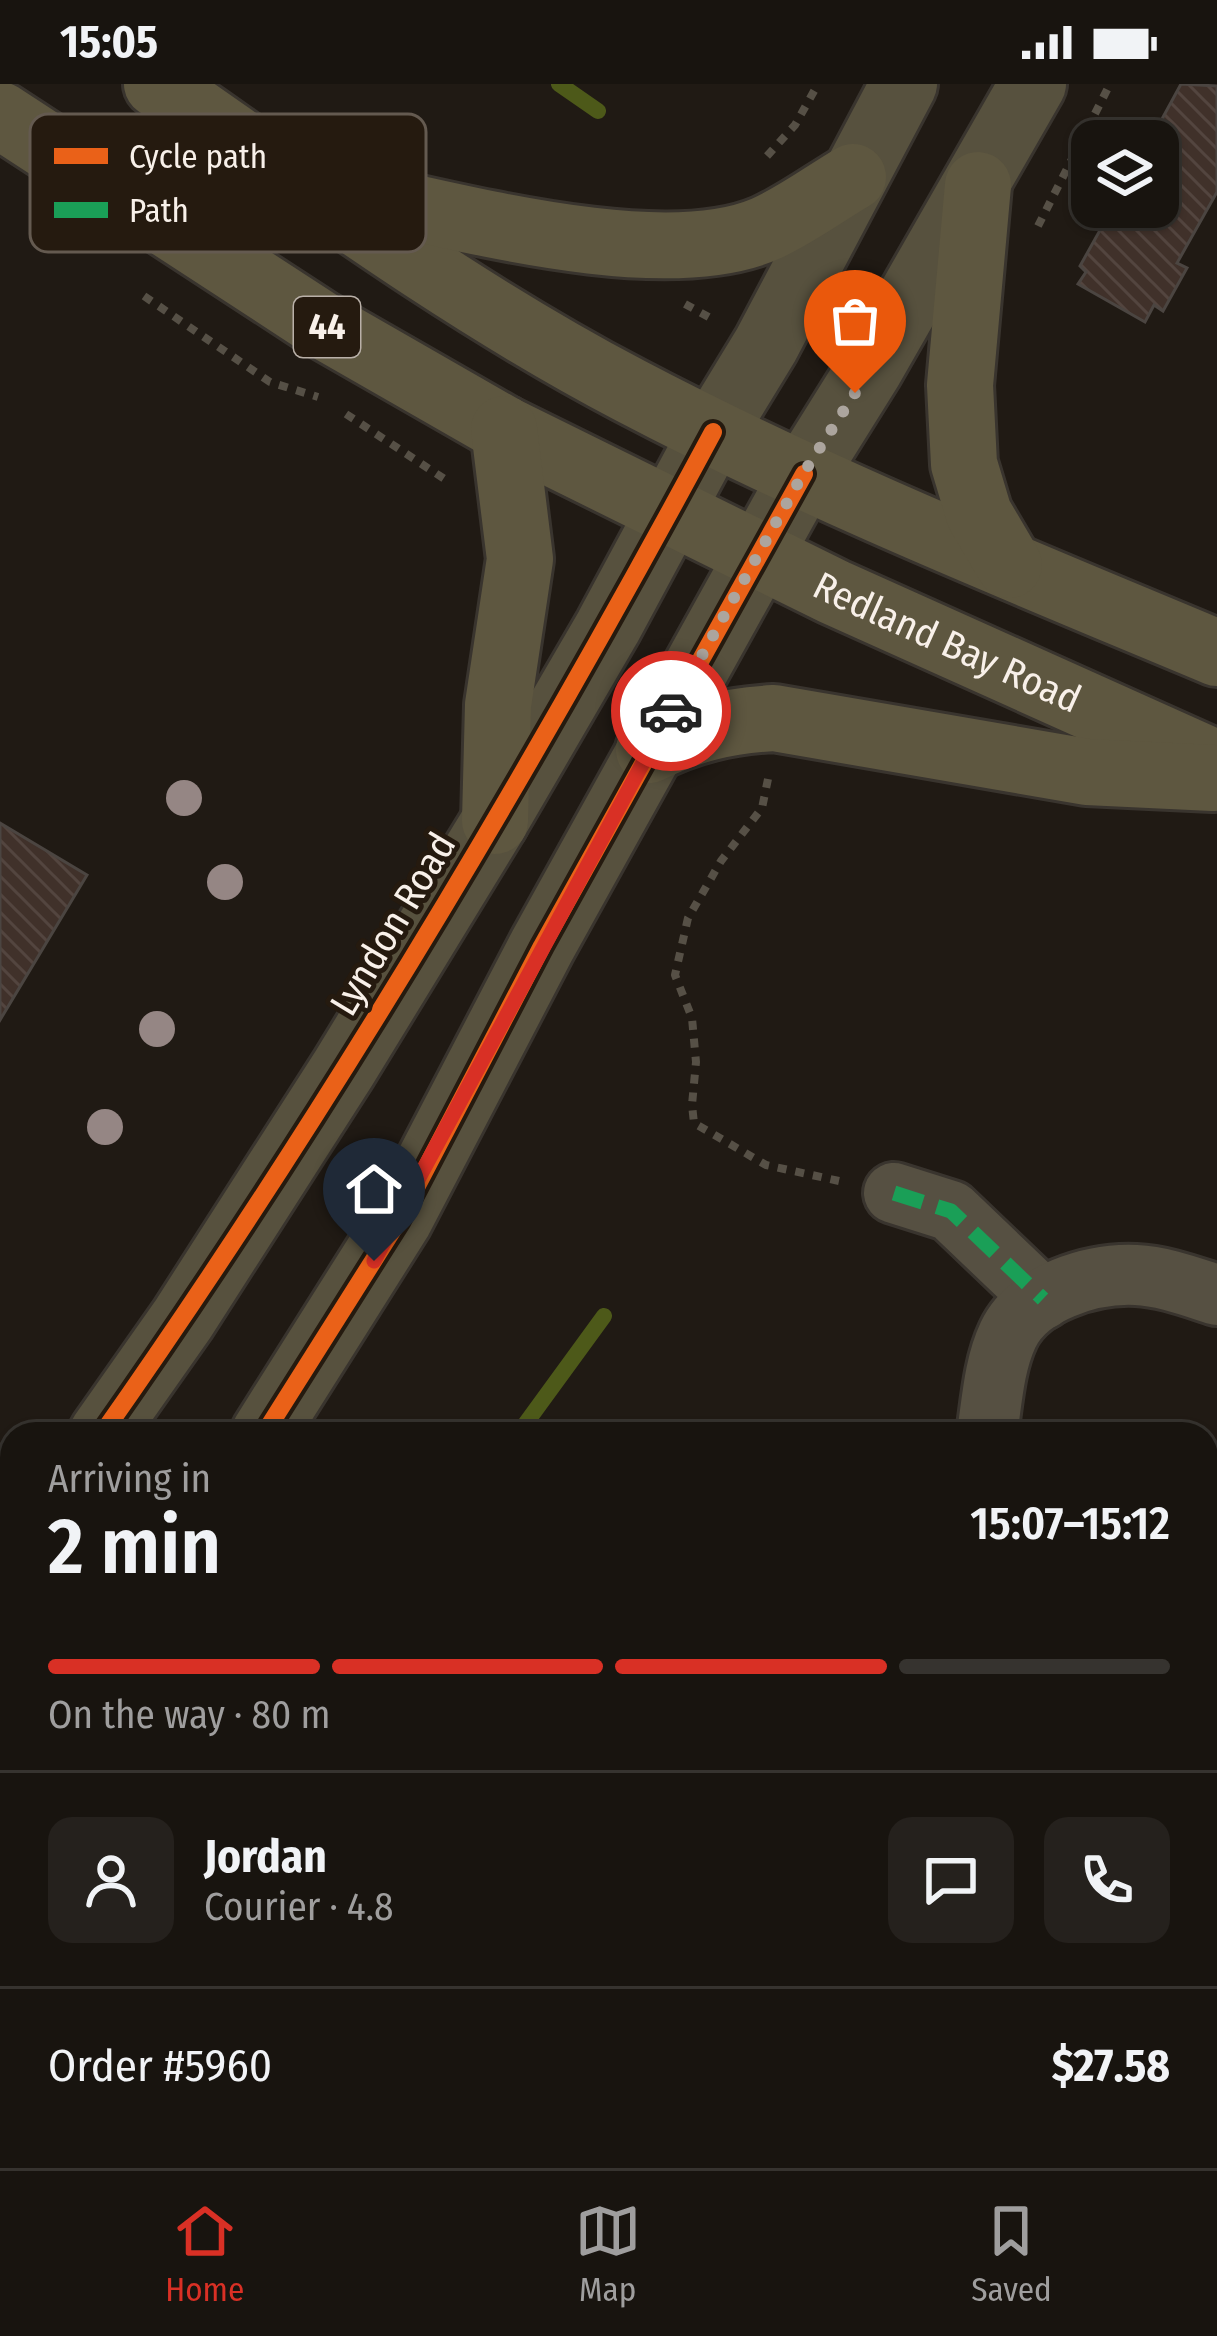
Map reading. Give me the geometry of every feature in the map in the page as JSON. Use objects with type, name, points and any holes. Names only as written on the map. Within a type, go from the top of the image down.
[{"type":"main road","points":[[158,84],[201,114]]},
{"type":"main road","name":"Lyndon Road","points":[[110,1422],[307,1126],[495,821],[766,345],[904,84]]},
{"type":"main road","points":[[272,1422],[399,1220],[803,474],[978,185],[1033,84]]},
{"type":"main road","name":"Redland Bay Road","points":[[0,115],[30,134]]},
{"type":"main road","points":[[426,209],[640,246],[708,244],[765,229],[853,177]]},
{"type":"main road","points":[[978,185],[960,385],[964,464],[980,514],[1009,566]]},
{"type":"main road","name":"Redland Bay Road","points":[[211,252],[320,323],[503,429],[669,514],[1217,764]]},
{"type":"main road","points":[[402,252],[478,304],[628,390],[713,432],[1009,566],[1217,652]]},
{"type":"main road","points":[[495,821],[498,705],[520,559],[503,429]]},
{"type":"main road","points":[[650,750],[688,730],[773,718],[1087,772],[1217,778]]},
{"type":"street","points":[[893,1193],[951,1211],[1043,1299]]},
{"type":"street","points":[[989,1422],[998,1362],[1010,1330],[1043,1299],[1090,1279],[1138,1275],[1217,1294]]},
{"type":"path","points":[[765,158],[795,125],[818,84]]},
{"type":"path","points":[[1029,243],[1110,84]]},
{"type":"path","points":[[144,296],[270,382],[320,397]]},
{"type":"path","points":[[339,409],[461,493]]},
{"type":"path","points":[[771,766],[762,808],[721,861],[688,918],[675,975],[692,1018],[697,1062],[694,1123],[766,1165],[893,1193]]},
{"type":"building","points":[[1181,84],[1217,86],[1217,192],[1177,263],[1187,268],[1163,311],[1154,305],[1145,322],[1078,284],[1086,272],[1080,266],[1101,228],[1179,228],[1179,120],[1161,120]]},
{"type":"building","points":[[0,823],[87,875],[0,1020]]},
{"type":"waterway","points":[[559,84],[598,111]]},
{"type":"waterway","points":[[527,1422],[604,1316]]},
{"type":"marked path","points":[[894,1193],[951,1211],[1043,1299]]},
{"type":"cycle path","points":[[110,1422],[266,1191],[422,942],[571,689],[713,432]]},
{"type":"cycle path","points":[[272,1422],[399,1220],[542,946],[804,474]]},
{"type":"way so far","points":[[671,711],[803,474],[855,393]]},
{"type":"route","points":[[374,1261],[671,711]]}]
